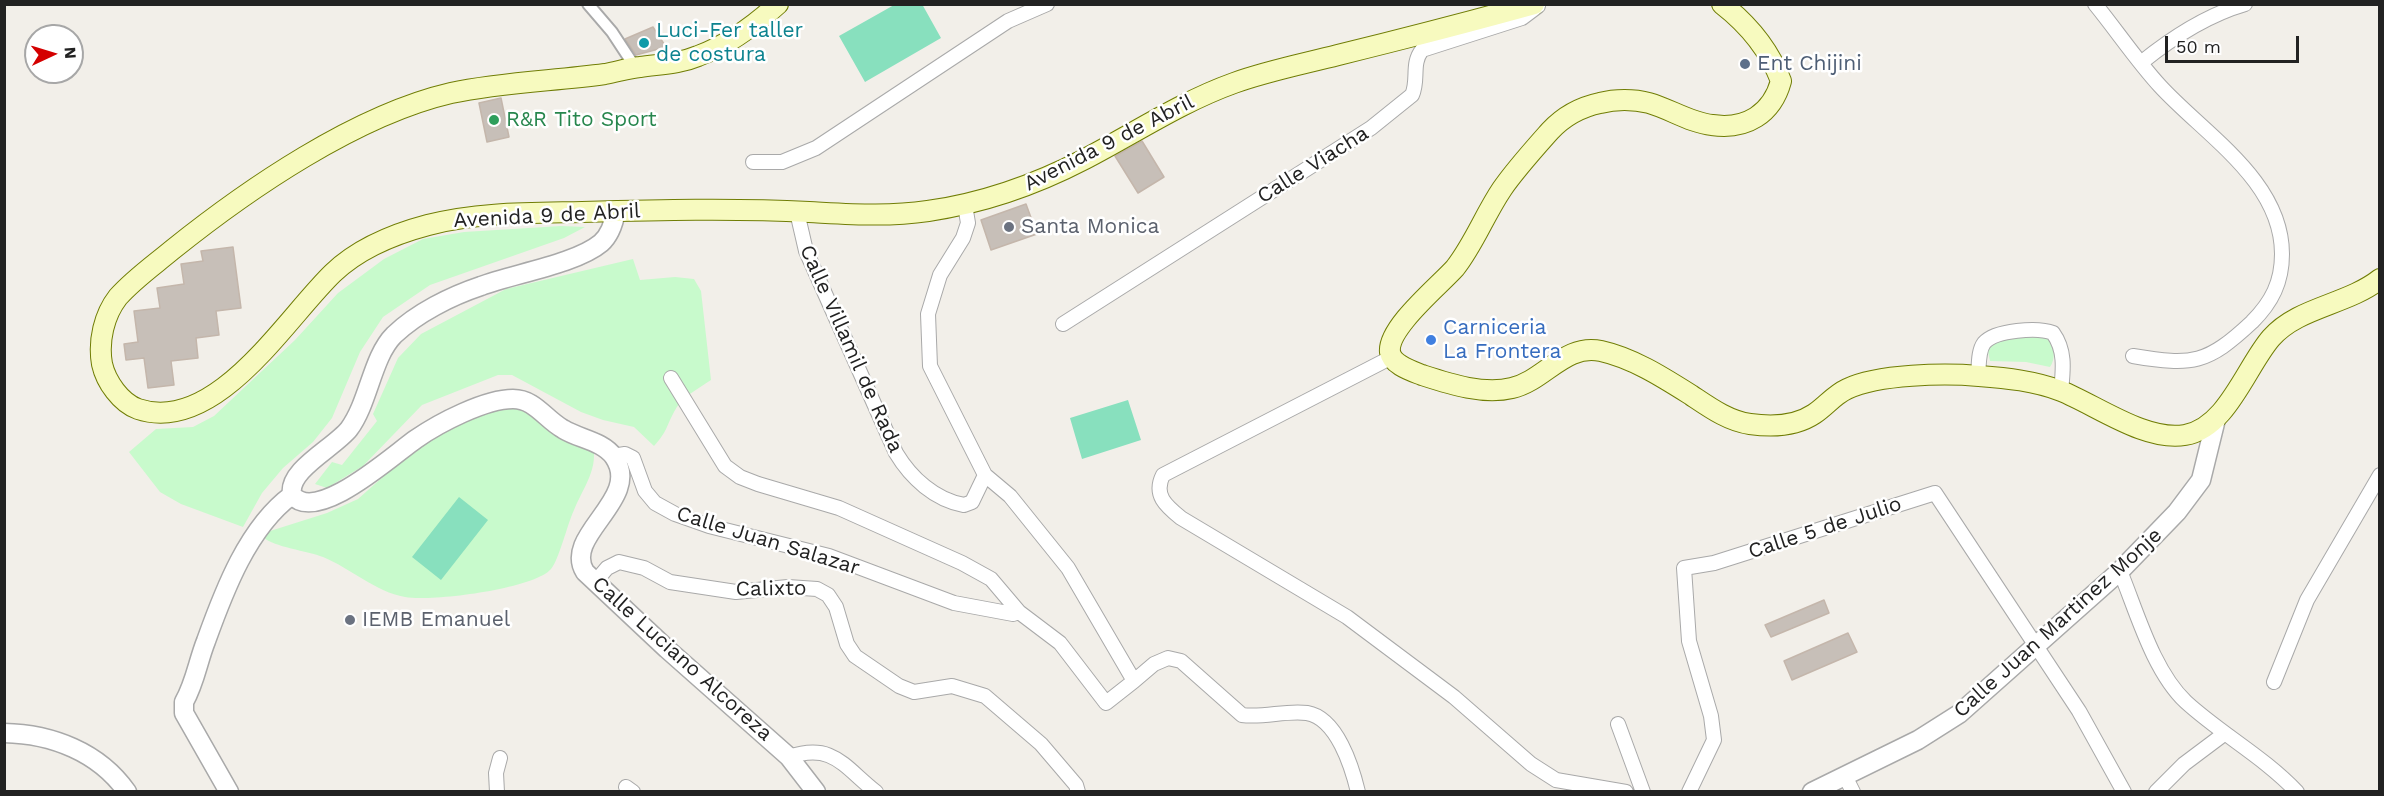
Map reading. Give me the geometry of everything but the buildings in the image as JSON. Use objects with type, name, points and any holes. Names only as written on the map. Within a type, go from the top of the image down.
[{"type":"main road","name":"Avenida 9 de Abril","points":[[778,4],[755,24],[705,54],[677,64],[634,67],[611,73],[489,86],[448,94],[420,102],[344,136],[278,175],[199,229],[130,284],[113,303],[104,321],[103,368],[116,392],[128,405],[146,412],[180,410],[224,387],[244,371],[335,271],[360,252],[392,236],[430,224],[470,217],[616,211],[797,212],[879,216],[965,205],[1004,195],[1043,179],[1086,158],[1179,105],[1235,82],[1534,4]]},
{"type":"main road","points":[[1722,4],[1744,23],[1768,51],[1777,70],[1781,81],[1769,109],[1757,118],[1739,125],[1710,126],[1646,102],[1604,102],[1581,108],[1551,130],[1502,190],[1458,265],[1401,325],[1390,347],[1392,357],[1402,366],[1418,373],[1479,389],[1497,391],[1531,382],[1568,355],[1601,351],[1650,370],[1729,418],[1747,424],[1770,425],[1792,423],[1813,415],[1833,397],[1863,383],[1938,375],[1978,376],[2035,383],[2061,391],[2115,417],[2159,433],[2180,436],[2195,432],[2216,419],[2270,339],[2285,325],[2347,300],[2379,279]]},
{"type":"street","points":[[588,4],[612,32],[634,67]]},
{"type":"street","points":[[753,162],[782,162],[816,148],[1008,21],[1047,4]]},
{"type":"street","name":"Calle Viacha","points":[[1063,324],[1371,128],[1412,95],[1416,87],[1416,62],[1422,51],[1522,18],[1539,4]]},
{"type":"street","points":[[2095,4],[2159,85],[2244,169],[2271,205],[2280,229],[2282,263],[2276,292],[2268,304],[2219,349],[2205,357],[2184,363],[2133,356]]},
{"type":"street","points":[[2142,62],[2192,27],[2245,4]]},
{"type":"street","points":[[965,205],[968,223],[963,238],[940,275],[928,314],[930,366],[936,382],[985,475],[1010,496],[1062,560],[1134,681]]},
{"type":"street","points":[[229,792],[184,713],[184,702],[221,604],[252,538],[275,506],[292,495],[295,476],[347,431],[363,408],[381,357],[392,336],[416,318],[470,289],[571,257],[601,243],[614,222],[616,211]]},
{"type":"street","name":"Calle Villamil de Rada","points":[[797,212],[806,251],[904,467],[941,497],[964,505],[972,502],[985,475]]},
{"type":"street","points":[[1978,376],[1983,344],[1991,337],[2043,329],[2053,333],[2062,353],[2064,367],[2061,391]]},
{"type":"street","points":[[1392,357],[1233,441],[1163,475],[1159,492],[1167,508],[1347,617],[1454,697],[1531,764],[1556,780],[1626,792]]},
{"type":"street","points":[[671,378],[725,466],[740,477],[839,508],[962,563],[991,579],[1019,612],[1060,643],[1106,703],[1154,664],[1168,658],[1181,661],[1242,715],[1308,713],[1323,721],[1336,736],[1358,792]]},
{"type":"street","points":[[292,495],[302,501],[322,501],[384,465],[416,439],[438,426],[464,413],[512,399],[532,404],[562,429],[602,446],[614,456]]},
{"type":"street","name":"Calle Juan Martinez Monje","points":[[1812,792],[1849,784],[1959,714],[2120,571],[2170,520],[2201,480],[2216,419]]},
{"type":"street","name":"Calle Juan Salazar","points":[[614,456],[625,454],[633,458],[645,491],[655,503],[675,514],[709,526],[829,556],[954,603],[1013,614],[1019,612]]},
{"type":"street","name":"Calle Luciano Alcoreza","points":[[614,456],[621,471],[621,486],[595,525],[583,553],[581,565],[667,649],[789,756],[816,792]]},
{"type":"street","points":[[2274,682],[2307,600],[2379,475]]},
{"type":"street","name":"Calle 5 de Julio","points":[[1689,792],[1714,740],[1711,716],[1689,641],[1684,568],[1714,563],[1935,493],[2037,645]]},
{"type":"street","name":"Calixto","points":[[596,581],[607,568],[619,562],[644,568],[670,582],[736,592],[788,587],[817,589],[828,596],[836,607],[847,644],[855,656],[899,686],[914,692],[952,686],[985,696],[1041,744],[1076,785],[1078,792]]},
{"type":"street","points":[[2120,571],[2144,633],[2172,686],[2224,734],[2279,774],[2297,792]]},
{"type":"street","points":[[2037,645],[2079,711],[2124,792]]},
{"type":"street","points":[[1618,724],[1642,792]]},
{"type":"street","points":[[4,733],[24,733],[75,749],[96,759],[114,773],[127,792]]},
{"type":"street","points":[[2156,792],[2184,764],[2224,734]]},
{"type":"street","points":[[789,756],[812,751],[831,754],[876,792]]},
{"type":"street","points":[[497,792],[496,773],[500,758]]},
{"type":"green space","points":[[922,4],[941,38],[865,82],[839,36],[894,5]]},
{"type":"green space","points":[[561,226],[585,227],[564,238],[430,285],[383,317],[360,352],[332,418],[313,442],[283,468],[262,493],[243,527],[181,504],[160,492],[129,452],[156,429],[193,427],[214,416],[295,340],[338,293],[384,259],[423,239],[464,232]]},
{"type":"green space","points":[[633,259],[640,280],[675,277],[694,279],[701,291],[711,380],[681,402],[654,446],[634,427],[581,412],[512,375],[498,375],[422,405],[363,466],[327,488],[315,484],[332,462],[342,465],[377,421],[373,414],[398,358],[421,334],[506,289]]},
{"type":"green space","points":[[2030,335],[2050,338],[2054,353],[2050,367],[2026,362],[1990,361],[1987,347],[1995,339]]},
{"type":"green space","points":[[505,391],[592,442],[594,451],[592,469],[571,516],[557,558],[551,569],[541,576],[525,583],[458,596],[405,597],[373,585],[323,557],[274,544],[263,537],[267,532],[327,513],[358,499],[479,399]]},
{"type":"green space","points":[[1128,400],[1141,440],[1082,459],[1070,418]]},
{"type":"green space","points":[[459,497],[488,520],[441,580],[412,557]]},
{"type":"place","name":"Luci-Fer taller de costura","points":[[644,43]]},
{"type":"place","name":"Ent Chijini","points":[[1745,64]]},
{"type":"place","name":"R&R Tito Sport","points":[[494,120]]},
{"type":"place","name":"Santa Monica","points":[[1009,227]]},
{"type":"place","name":"Carniceria La Frontera","points":[[1431,340]]},
{"type":"place","name":"IEMB Emanuel","points":[[350,620]]}]
